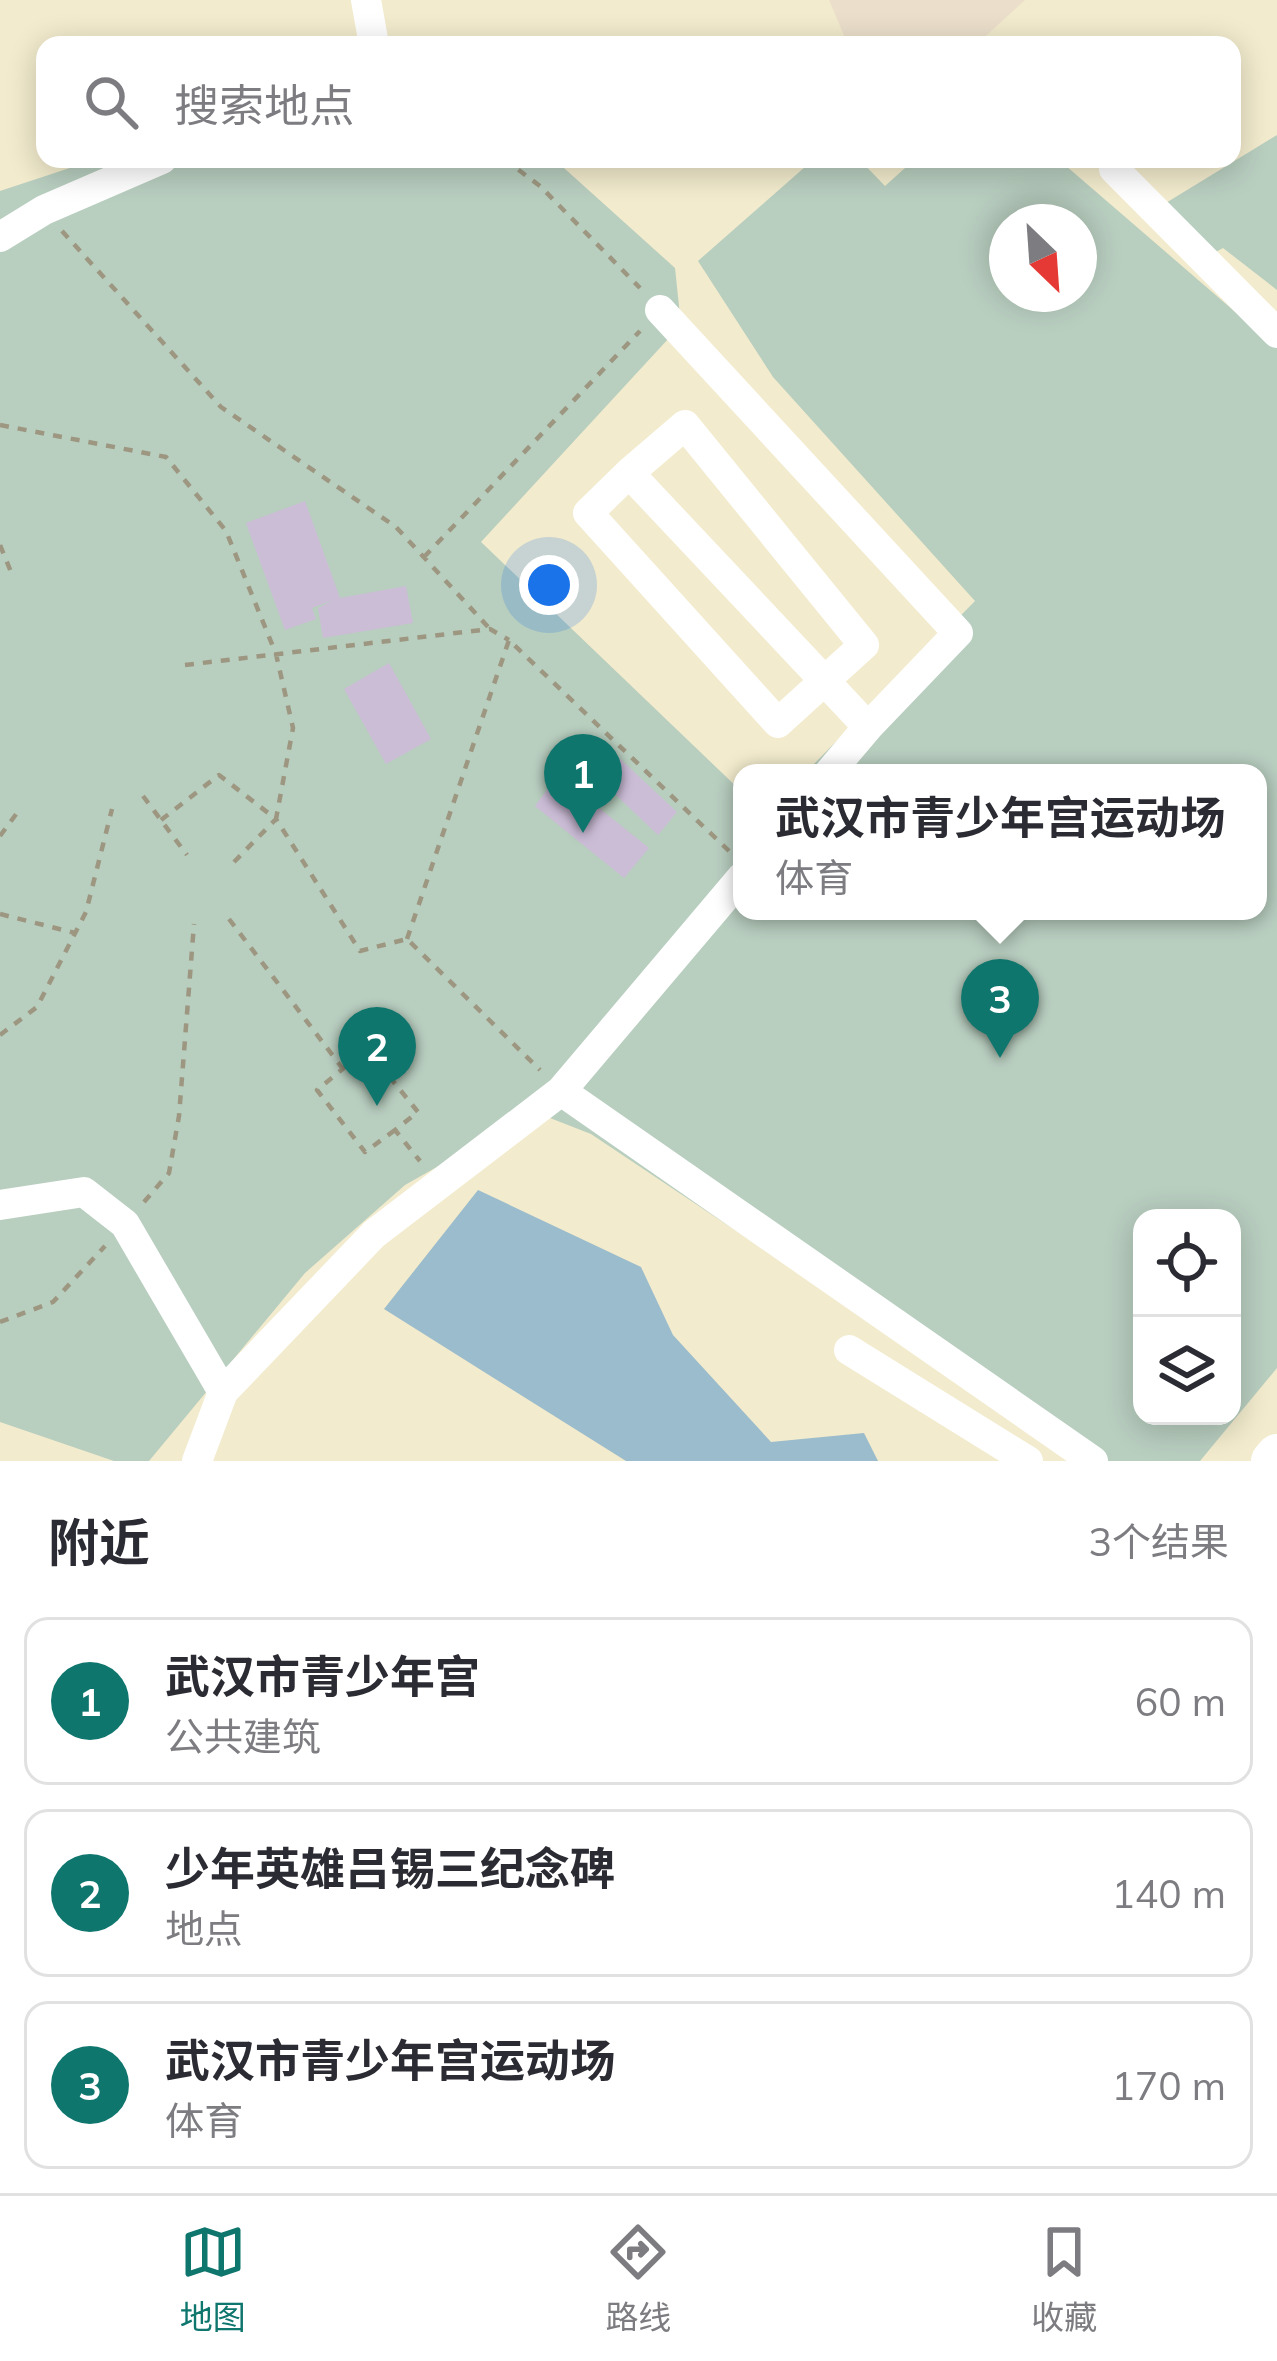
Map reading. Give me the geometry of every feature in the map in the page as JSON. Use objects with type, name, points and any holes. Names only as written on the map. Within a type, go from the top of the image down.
[{"type":"street","points":[[366,0],[372,36]]},
{"type":"street","points":[[0,237],[44,210],[141,168]]},
{"type":"street","points":[[1114,169],[1277,333]]},
{"type":"street","points":[[660,310],[958,633],[837,764]]},
{"type":"street","points":[[686,425],[864,645],[778,723],[588,513],[629,473],[686,425]]},
{"type":"street","points":[[629,473],[868,727]]},
{"type":"street","points":[[197,1461],[223,1392],[374,1234],[561,1090],[733,888]]},
{"type":"street","points":[[561,1090],[1093,1461]]},
{"type":"street","points":[[0,1205],[84,1192],[125,1224],[223,1392]]},
{"type":"street","points":[[849,1350],[1028,1461]]},
{"type":"path","points":[[424,557],[660,310],[540,186],[516,168]]},
{"type":"path","points":[[44,210],[221,407],[396,527],[490,628],[509,640],[733,854]]},
{"type":"path","points":[[0,425],[166,457],[226,531],[276,654],[293,728],[277,818],[234,862]]},
{"type":"path","points":[[0,545],[11,572]]},
{"type":"path","points":[[185,664],[490,628]]},
{"type":"path","points":[[407,939],[509,640]]},
{"type":"path","points":[[160,820],[219,775],[277,818],[360,951],[407,939]]},
{"type":"path","points":[[143,796],[187,855]]},
{"type":"path","points":[[0,1035],[37,1007],[75,933],[112,809]]},
{"type":"path","points":[[0,836],[17,813]]},
{"type":"path","points":[[0,914],[75,933]]},
{"type":"path","points":[[229,919],[343,1069]]},
{"type":"path","points":[[0,1322],[52,1302],[169,1173],[179,1116],[194,924]]},
{"type":"path","points":[[407,939],[561,1090]]},
{"type":"path","points":[[367,1049],[418,1112],[395,1130],[365,1152],[317,1090],[367,1049]]},
{"type":"path","points":[[395,1130],[439,1185]]},
{"type":"shaded area","points":[[829,0],[1025,0],[986,36],[844,36]]},
{"type":"green space","points":[[1277,135],[1277,290],[1223,248],[1201,260],[1156,209],[1223,168],[1241,168],[1241,157]]},
{"type":"green space","points":[[70,168],[564,168],[675,268],[681,325],[481,542],[733,783],[733,920],[1267,920],[1267,764],[814,764],[975,601],[773,377],[698,261],[804,168],[868,168],[885,186],[905,168],[1068,168],[1277,348],[1277,1368],[1241,1411],[1241,1209],[1133,1209],[1133,1425],[1230,1425],[1200,1461],[1081,1461],[591,1134],[550,1118],[511,1125],[405,1185],[305,1273],[149,1461],[114,1461],[0,1422],[0,191]]},
{"type":"water","points":[[478,1190],[641,1267],[673,1335],[771,1442],[864,1433],[878,1461],[626,1461],[384,1309]]},
{"type":"building","points":[[305,501],[340,598],[406,586],[413,623],[323,638],[318,608],[333,600],[312,608],[316,619],[285,630],[246,523]]},
{"type":"building","points":[[389,663],[431,739],[386,764],[344,689]]},
{"type":"building","points":[[600,740],[677,812],[658,835],[581,762]]},
{"type":"building","points":[[558,775],[649,848],[624,878],[535,806]]},
{"type":"place","name":"武汉市青少年宫","points":[[583,833]]},
{"type":"place","name":"武汉市青少年宫运动场","points":[[1000,1058]]},
{"type":"place","name":"少年英雄吕锡三纪念碑","points":[[377,1106]]}]
